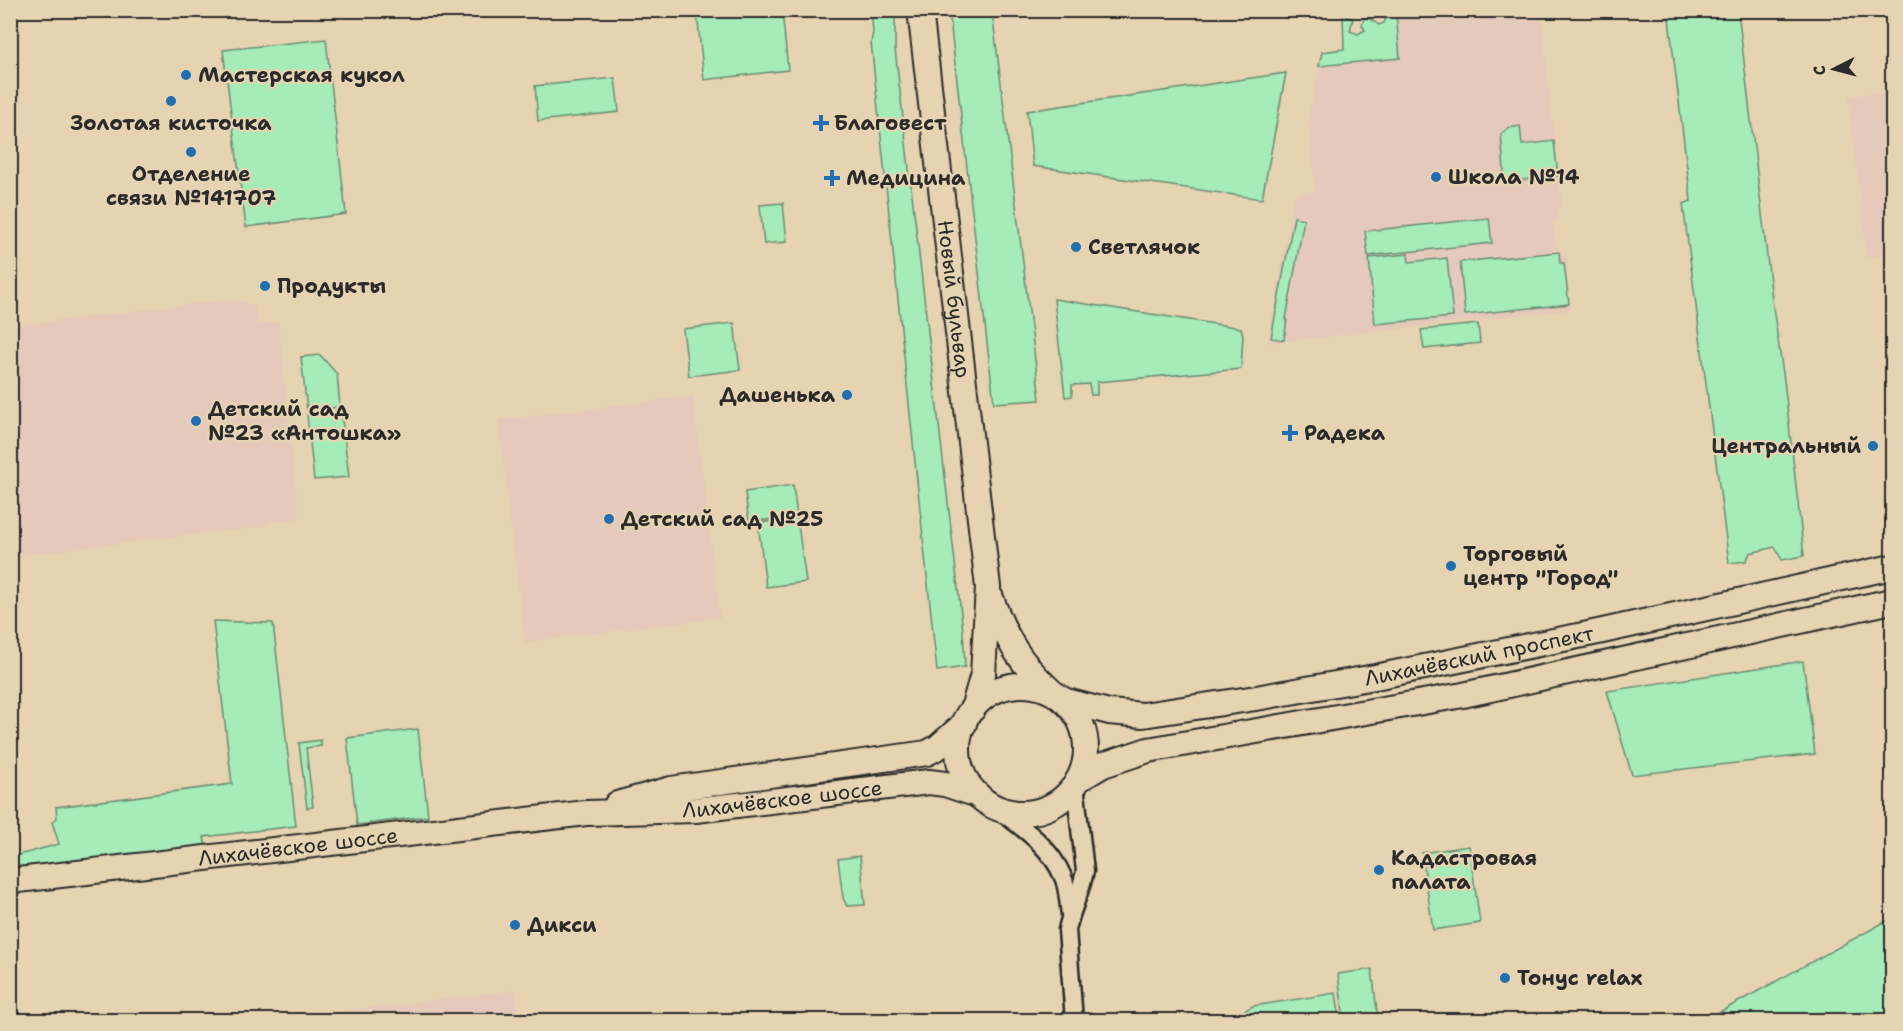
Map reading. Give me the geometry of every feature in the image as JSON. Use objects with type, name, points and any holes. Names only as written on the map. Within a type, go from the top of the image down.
[{"type":"main road","name":"Новый бульвар","points":[[920,10],[988,587],[983,674],[968,717]]},
{"type":"main road","name":"Лихачёвский проспект","points":[[968,717],[991,694],[1012,686],[1042,689],[1060,698],[1109,712],[1143,715],[1256,698],[1375,677],[1587,634],[1893,567]]},
{"type":"main road","name":"Новый бульвар","points":[[988,587],[1011,646],[1031,671],[1060,698]]},
{"type":"main road","name":"Лихачёвский проспект","points":[[986,801],[1019,813],[1045,809],[1067,795],[1077,782],[1103,765],[1148,750],[1463,695],[1893,601]]},
{"type":"main road","points":[[1060,698],[1074,712],[1085,738],[1085,762],[1077,782]]},
{"type":"main road","points":[[968,717],[959,749],[960,764],[965,778],[986,801]]},
{"type":"main road","name":"Лихачёвское шоссе","points":[[586,813],[671,789],[927,753],[938,747],[968,717]]},
{"type":"main road","name":"Лихачёвское шоссе","points":[[10,881],[586,813],[696,810],[929,782],[945,784],[986,801]]},
{"type":"street","points":[[1070,915],[1085,871],[1077,782]]},
{"type":"street","points":[[986,801],[1022,828],[1049,854],[1063,877],[1070,915],[1068,944],[1074,1020]]},
{"type":"shaded area","name":"Школа №14","points":[[1396,11],[1541,11],[1562,208],[1557,208],[1559,220],[1553,222],[1556,246],[1565,253],[1570,310],[1268,343],[1295,194],[1316,191],[1308,122],[1319,66],[1400,58]]},
{"type":"shaded area","points":[[1892,91],[1892,279],[1888,280],[1884,255],[1867,257],[1848,96]]},
{"type":"shaded area","name":"Детский сад №23 «Антошка»","points":[[236,299],[255,307],[258,324],[278,322],[299,518],[268,522],[268,526],[11,556],[11,326]]},
{"type":"shaded area","name":"Детский сад №25","points":[[693,396],[720,618],[525,642],[498,420]]},
{"type":"shaded area","points":[[515,990],[519,1020],[272,1020],[280,1019]]},
{"type":"green space","points":[[782,11],[788,70],[704,80],[697,13]]},
{"type":"green space","points":[[871,11],[895,11],[895,49],[963,631],[965,667],[937,671],[871,42],[873,32]]},
{"type":"green space","points":[[949,11],[992,11],[1040,400],[994,403]]},
{"type":"green space","points":[[1343,11],[1347,17],[1353,18],[1350,31],[1358,34],[1365,30],[1362,25],[1364,18],[1369,18],[1379,25],[1384,23],[1386,18],[1382,11],[1396,11],[1400,58],[1319,66],[1322,52],[1344,49]]},
{"type":"green space","points":[[1668,11],[1738,11],[1804,556],[1782,560],[1775,547],[1750,553],[1746,561],[1729,563],[1683,204],[1691,201]]},
{"type":"green space","points":[[326,39],[346,214],[246,227],[223,50]]},
{"type":"green space","points":[[1286,73],[1262,199],[1033,166],[1027,111]]},
{"type":"green space","points":[[615,78],[619,112],[538,121],[535,86]]},
{"type":"green space","points":[[1520,126],[1522,145],[1554,141],[1558,176],[1502,182],[1504,170],[1501,134],[1508,128]]},
{"type":"green space","points":[[783,203],[787,242],[764,244],[760,205]]},
{"type":"green space","points":[[1294,217],[1304,219],[1284,340],[1271,338]]},
{"type":"green space","points":[[1489,218],[1492,243],[1368,256],[1365,231]]},
{"type":"green space","points":[[1559,252],[1560,263],[1564,263],[1569,304],[1465,315],[1460,262]]},
{"type":"green space","points":[[1408,254],[1409,262],[1447,258],[1453,317],[1375,324],[1369,258]]},
{"type":"green space","points":[[1054,299],[1241,328],[1243,335],[1241,369],[1097,382],[1097,395],[1091,395],[1089,384],[1072,385],[1072,396],[1065,397]]},
{"type":"green space","points":[[734,323],[740,370],[689,376],[683,329]]},
{"type":"green space","points":[[1478,324],[1480,343],[1424,349],[1421,330]]},
{"type":"green space","points":[[320,355],[337,374],[340,407],[307,410],[301,357]]},
{"type":"green space","points":[[341,411],[349,477],[314,480],[307,415]]},
{"type":"green space","points":[[793,485],[797,516],[749,522],[745,492]]},
{"type":"green space","points":[[797,518],[806,582],[766,587],[758,523]]},
{"type":"green space","points":[[213,621],[273,623],[296,826],[204,837],[206,848],[11,872],[11,857],[59,844],[52,822],[57,818],[56,807],[232,784]]},
{"type":"green space","points":[[1803,661],[1815,754],[1632,775],[1607,691]]},
{"type":"green space","points":[[418,729],[428,816],[357,825],[347,738]]},
{"type":"green space","points":[[321,740],[321,746],[306,748],[313,807],[307,808],[299,743]]},
{"type":"green space","points":[[1469,846],[1480,923],[1433,930],[1422,853]]},
{"type":"green space","points":[[860,856],[865,905],[847,906],[843,898],[838,859]]},
{"type":"green space","points":[[1892,918],[1892,1020],[1705,1020]]},
{"type":"green space","points":[[1372,969],[1378,1020],[1344,1020],[1338,974]]},
{"type":"green space","points":[[1336,993],[1340,1020],[1234,1020],[1238,1014],[1253,1006]]},
{"type":"place","name":"Мастерская кукол","points":[[186,75]]},
{"type":"place","name":"Золотая кисточка","points":[[171,101]]},
{"type":"place","name":"Благовест","points":[[821,123]]},
{"type":"place","name":"Отделение связи №141707","points":[[191,152]]},
{"type":"place","name":"Школа №14","points":[[1436,177]]},
{"type":"place","name":"Медицина","points":[[832,178]]},
{"type":"place","name":"Светлячок","points":[[1076,247]]},
{"type":"place","name":"Продукты","points":[[265,286]]},
{"type":"place","name":"Дашенька","points":[[847,395]]},
{"type":"place","name":"Детский сад №23 «Антошка»","points":[[196,421]]},
{"type":"place","name":"Радека","points":[[1290,433]]},
{"type":"place","name":"Центральный","points":[[1873,446]]},
{"type":"place","name":"Детский сад №25","points":[[609,519]]},
{"type":"place","name":"Торговый центр \"Город\"","points":[[1451,566]]},
{"type":"place","name":"Кадастровая палата","points":[[1379,870]]},
{"type":"place","name":"Дикси","points":[[515,925]]},
{"type":"place","name":"Тонус relax","points":[[1505,978]]}]
